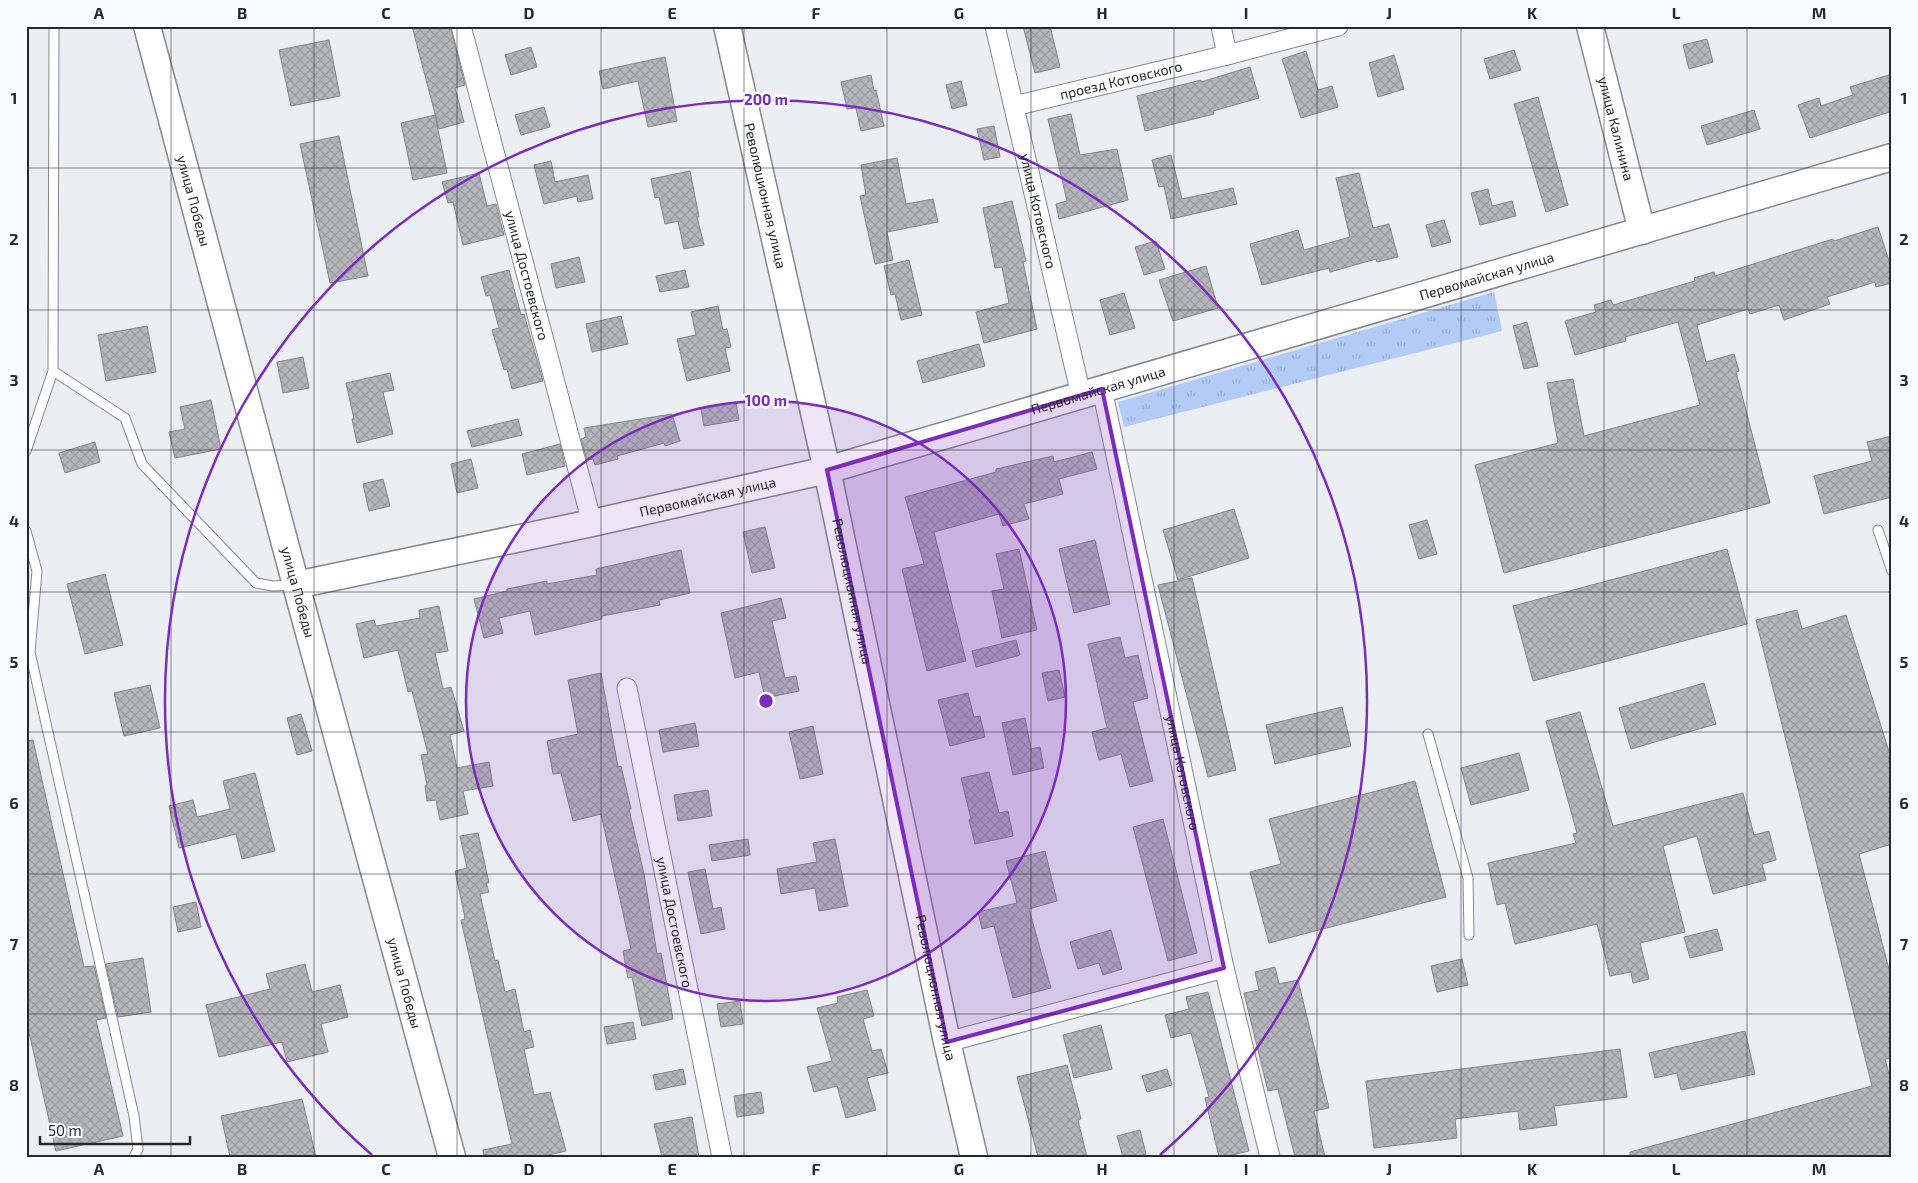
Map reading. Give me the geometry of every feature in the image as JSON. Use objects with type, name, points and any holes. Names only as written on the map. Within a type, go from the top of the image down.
[{"type":"street","name":"улица Победы","points":[[146,26],[452,1157]]},
{"type":"street","name":"улица Достоевского","points":[[461,26],[592,523]]},
{"type":"street","name":"Революционная улица","points":[[727,26],[827,470],[947,1042],[974,1157]]},
{"type":"street","name":"улица Котовского","points":[[995,26],[1014,106],[1092,392],[1224,968],[1270,1157]]},
{"type":"street","points":[[1221,26],[1228,55]]},
{"type":"street","name":"проезд Котовского","points":[[1014,106],[1228,55],[1338,26]]},
{"type":"street","name":"улица Калинина","points":[[1590,26],[1642,231]]},
{"type":"street","name":"Первомайская улица","points":[[296,585],[592,523],[827,470],[1892,157]]},
{"type":"street","name":"улица Достоевского","points":[[627,688],[722,1157]]},
{"type":"street","points":[[947,1042],[1224,968]]},
{"type":"lane","points":[[26,451],[53,371],[54,26]]},
{"type":"lane","points":[[53,371],[125,418],[142,464],[256,583],[272,586],[296,585]]},
{"type":"lane","points":[[1878,530],[1892,571]]},
{"type":"lane","points":[[26,531],[38,571],[30,652],[134,1116],[138,1149],[134,1157]]},
{"type":"lane","points":[[1428,734],[1468,878],[1469,935]]},
{"type":"highlighted area","points":[[1102,389],[1224,968],[947,1042],[827,470]]},
{"type":"green space","points":[[1494,292],[1502,331],[1124,427],[1118,402]]},
{"type":"building","points":[[412,26],[450,26],[465,85],[455,88],[464,122],[439,129]]},
{"type":"building","points":[[1023,26],[1050,26],[1060,67],[1035,73]]},
{"type":"building","points":[[1707,39],[1713,62],[1689,69],[1683,45]]},
{"type":"building","points":[[329,40],[340,96],[291,106],[279,50]]},
{"type":"building","points":[[531,47],[537,67],[511,75],[505,55]]},
{"type":"building","points":[[1514,50],[1521,70],[1490,79],[1484,59]]},
{"type":"building","points":[[1306,51],[1318,90],[1332,86],[1338,107],[1301,118],[1282,59]]},
{"type":"building","points":[[1394,55],[1404,89],[1378,97],[1369,63]]},
{"type":"building","points":[[665,57],[677,121],[648,127],[638,81],[603,89],[599,71]]},
{"type":"building","points":[[1250,67],[1259,98],[1213,111],[1214,114],[1145,131],[1137,96],[1201,80],[1201,82]]},
{"type":"building","points":[[1892,74],[1892,111],[1810,138],[1798,105],[1819,98],[1821,106],[1853,95],[1850,87]]},
{"type":"building","points":[[871,75],[884,126],[861,131],[856,108],[847,109],[841,82]]},
{"type":"building","points":[[961,81],[967,105],[952,109],[946,85]]},
{"type":"building","points":[[1538,97],[1568,205],[1546,212],[1514,104]]},
{"type":"building","points":[[544,107],[550,127],[521,135],[515,115]]},
{"type":"building","points":[[1754,110],[1760,129],[1707,145],[1701,126]]},
{"type":"building","points":[[1071,114],[1080,155],[1117,149],[1128,200],[1059,219],[1056,204],[1067,201],[1048,119]]},
{"type":"building","points":[[435,115],[447,173],[413,180],[401,123]]},
{"type":"building","points":[[994,126],[1000,157],[984,160],[977,129]]},
{"type":"building","points":[[339,136],[368,276],[330,283],[300,144]]},
{"type":"building","points":[[1171,155],[1182,199],[1233,188],[1237,204],[1171,219],[1164,186],[1159,187],[1152,160]]},
{"type":"building","points":[[897,158],[906,204],[933,199],[938,222],[887,232],[893,260],[875,264],[860,196],[866,195],[861,165]]},
{"type":"building","points":[[551,161],[555,182],[588,175],[593,199],[578,202],[577,196],[544,204],[534,165]]},
{"type":"building","points":[[690,171],[699,217],[697,217],[704,245],[684,249],[678,221],[665,224],[659,197],[655,198],[651,179]]},
{"type":"building","points":[[479,173],[487,206],[496,204],[504,235],[463,245],[453,202],[448,203],[442,182]]},
{"type":"building","points":[[1359,173],[1373,228],[1389,224],[1398,257],[1377,262],[1376,259],[1330,272],[1329,268],[1262,285],[1250,244],[1298,230],[1304,250],[1350,237],[1336,178]]},
{"type":"building","points":[[1488,189],[1492,206],[1512,201],[1516,216],[1480,225],[1471,193]]},
{"type":"building","points":[[1012,201],[1026,261],[1023,262],[1037,329],[984,343],[976,312],[1009,303],[1002,267],[995,268],[983,208]]},
{"type":"building","points":[[1444,220],[1451,242],[1432,247],[1426,225]]},
{"type":"building","points":[[1878,227],[1892,270],[1892,283],[1876,287],[1875,282],[1827,297],[1830,304],[1784,320],[1779,305],[1750,314],[1748,309],[1697,325],[1706,362],[1734,354],[1739,371],[1736,372],[1770,503],[1504,573],[1475,465],[1558,443],[1547,383],[1573,379],[1584,436],[1700,405],[1678,322],[1625,337],[1626,341],[1575,355],[1565,321],[1596,312],[1594,305],[1611,300],[1613,305],[1695,281],[1694,278],[1714,272],[1715,276]]},
{"type":"building","points":[[1156,241],[1165,269],[1144,275],[1135,247]]},
{"type":"building","points":[[579,257],[585,282],[556,288],[551,264]]},
{"type":"building","points":[[909,260],[922,315],[901,320],[895,294],[891,295],[884,266]]},
{"type":"building","points":[[1206,266],[1218,308],[1173,321],[1159,280]]},
{"type":"building","points":[[509,270],[521,315],[524,314],[543,381],[512,389],[507,369],[504,370],[492,330],[499,328],[490,295],[486,296],[481,277]]},
{"type":"building","points":[[685,270],[689,287],[660,292],[656,276]]},
{"type":"building","points":[[1124,293],[1135,328],[1110,335],[1100,300]]},
{"type":"building","points":[[718,306],[723,330],[727,329],[731,347],[725,348],[730,371],[687,381],[677,339],[696,335],[691,312]]},
{"type":"building","points":[[621,316],[628,344],[592,352],[586,324]]},
{"type":"building","points":[[1527,322],[1538,366],[1524,369],[1513,326]]},
{"type":"building","points":[[147,326],[156,372],[106,381],[98,335]]},
{"type":"building","points":[[979,344],[985,366],[923,383],[917,361]]},
{"type":"building","points":[[303,357],[309,388],[283,393],[277,362]]},
{"type":"building","points":[[390,373],[394,390],[383,392],[393,434],[357,443],[346,383]]},
{"type":"building","points":[[211,400],[221,449],[175,458],[169,432],[185,429],[180,407]]},
{"type":"building","points":[[736,403],[739,420],[704,426],[701,409]]},
{"type":"building","points":[[672,414],[680,441],[665,446],[664,443],[617,456],[618,459],[595,465],[593,459],[587,460],[581,439],[586,437],[584,428]]},
{"type":"building","points":[[518,419],[522,435],[472,447],[467,431]]},
{"type":"building","points":[[1892,436],[1892,497],[1824,514],[1814,476],[1872,461],[1867,442]]},
{"type":"building","points":[[95,442],[100,462],[65,473],[59,453]]},
{"type":"building","points":[[560,444],[565,466],[527,475],[522,454]]},
{"type":"building","points":[[1092,452],[1097,469],[1059,479],[1063,494],[1024,504],[1029,519],[1003,526],[999,514],[934,532],[966,661],[927,671],[902,569],[924,564],[905,497],[996,472],[996,469],[1053,456],[1054,462]]},
{"type":"building","points":[[471,459],[478,488],[457,493],[451,464]]},
{"type":"building","points":[[383,479],[390,506],[369,511],[363,484]]},
{"type":"building","points":[[1234,509],[1249,558],[1178,580],[1163,530]]},
{"type":"building","points":[[1427,520],[1437,554],[1419,559],[1409,525]]},
{"type":"building","points":[[765,527],[775,568],[752,573],[743,532]]},
{"type":"building","points":[[1095,540],[1110,604],[1074,613],[1059,549]]},
{"type":"building","points":[[1019,549],[1037,630],[1002,638],[992,591],[1004,589],[996,554]]},
{"type":"building","points":[[1727,549],[1747,624],[1533,681],[1513,606]]},
{"type":"building","points":[[681,550],[690,593],[659,600],[660,605],[602,616],[602,619],[535,635],[530,611],[499,618],[503,633],[484,638],[474,599],[507,591],[507,589],[547,581],[547,584],[597,575],[596,569]]},
{"type":"building","points":[[105,574],[123,645],[85,654],[67,584]]},
{"type":"building","points":[[1192,578],[1236,770],[1208,777],[1158,585]]},
{"type":"building","points":[[781,598],[786,618],[772,621],[785,678],[796,676],[799,691],[765,698],[759,672],[735,678],[721,613]]},
{"type":"building","points":[[439,606],[448,651],[435,653],[443,689],[451,687],[464,731],[450,735],[457,768],[489,762],[493,786],[463,791],[468,814],[440,820],[436,800],[427,801],[425,786],[427,785],[421,755],[428,754],[412,691],[408,692],[398,650],[364,658],[356,624],[374,620],[376,626],[420,618],[419,610]]},
{"type":"building","points":[[1797,610],[1802,629],[1846,615],[1892,761],[1892,844],[1859,854],[1892,981],[1892,1058],[1885,1059],[1892,1085],[1892,1157],[1630,1157],[1630,1152],[1872,1086],[1756,620]]},
{"type":"building","points":[[1120,637],[1125,658],[1138,655],[1148,698],[1133,702],[1153,781],[1130,787],[1121,754],[1099,760],[1092,732],[1107,728],[1088,644]]},
{"type":"building","points":[[1016,640],[1020,655],[976,667],[972,651]]},
{"type":"building","points":[[1059,670],[1065,697],[1048,701],[1042,673]]},
{"type":"building","points":[[601,673],[618,767],[621,766],[631,809],[629,809],[644,874],[657,954],[661,953],[673,1019],[642,1026],[632,977],[628,978],[623,951],[631,949],[601,814],[573,821],[561,773],[553,774],[547,741],[578,734],[568,680]]},
{"type":"building","points":[[1704,683],[1716,724],[1631,749],[1619,708]]},
{"type":"building","points":[[150,685],[160,728],[124,736],[114,693]]},
{"type":"building","points":[[968,693],[974,717],[980,716],[985,737],[950,746],[938,700]]},
{"type":"building","points":[[1342,707],[1351,746],[1275,764],[1266,725]]},
{"type":"building","points":[[1580,712],[1613,826],[1743,793],[1754,835],[1769,831],[1776,860],[1762,864],[1766,880],[1713,894],[1697,836],[1663,846],[1685,932],[1640,943],[1649,979],[1633,983],[1631,972],[1610,976],[1597,924],[1515,944],[1505,903],[1497,905],[1488,863],[1576,843],[1573,834],[1577,833],[1546,721]]},
{"type":"building","points":[[301,714],[312,751],[297,755],[287,718]]},
{"type":"building","points":[[1025,718],[1031,749],[1040,747],[1044,768],[1013,775],[1002,723]]},
{"type":"building","points":[[695,723],[699,746],[663,752],[659,730]]},
{"type":"building","points":[[813,726],[823,774],[800,779],[789,732]]},
{"type":"building","points":[[33,740],[84,967],[94,966],[106,1018],[96,1020],[123,1136],[56,1151],[26,1019],[26,741]]},
{"type":"building","points":[[1519,753],[1529,790],[1471,805],[1461,768]]},
{"type":"building","points":[[989,772],[999,813],[1008,811],[1013,836],[975,844],[961,778]]},
{"type":"building","points":[[255,773],[275,851],[242,859],[236,834],[179,848],[169,806],[193,800],[197,817],[230,809],[223,781]]},
{"type":"building","points":[[1415,781],[1446,897],[1269,943],[1250,872],[1281,864],[1269,819]]},
{"type":"building","points":[[708,790],[712,816],[678,821],[674,795]]},
{"type":"building","points":[[1163,819],[1197,953],[1168,961],[1133,827]]},
{"type":"building","points":[[478,833],[489,883],[486,883],[489,892],[480,894],[495,961],[498,960],[505,992],[515,989],[524,1032],[530,1030],[534,1047],[524,1049],[534,1095],[550,1092],[566,1151],[539,1157],[484,1157],[483,1150],[512,1144],[461,920],[465,919],[455,871],[467,868],[460,836]]},
{"type":"building","points":[[748,839],[750,855],[712,861],[709,845]]},
{"type":"building","points":[[835,839],[848,906],[819,911],[815,888],[781,894],[777,869],[817,862],[813,843]]},
{"type":"building","points":[[1045,851],[1057,901],[1029,909],[1051,988],[1013,998],[994,926],[982,929],[978,912],[1017,903],[1006,861]]},
{"type":"building","points":[[705,869],[713,909],[721,907],[725,929],[701,934],[688,872]]},
{"type":"building","points":[[196,902],[201,927],[178,932],[173,907]]},
{"type":"building","points":[[1717,929],[1723,950],[1690,958],[1684,937]]},
{"type":"building","points":[[1111,930],[1122,969],[1103,975],[1099,963],[1078,969],[1070,942]]},
{"type":"building","points":[[143,958],[151,1012],[118,1017],[106,964]]},
{"type":"building","points":[[1462,959],[1468,985],[1437,992],[1431,966]]},
{"type":"building","points":[[305,964],[312,992],[340,985],[348,1017],[321,1024],[328,1052],[287,1062],[282,1042],[219,1057],[206,1005],[270,989],[266,974]]},
{"type":"building","points":[[1275,967],[1279,984],[1298,980],[1329,1108],[1314,1111],[1325,1157],[1295,1157],[1278,1089],[1268,1091],[1244,993],[1259,990],[1255,972]]},
{"type":"building","points":[[867,990],[874,1016],[863,1019],[872,1051],[881,1049],[888,1073],[867,1078],[876,1110],[846,1118],[837,1086],[814,1092],[807,1067],[832,1061],[817,1008],[838,1003],[837,997]]},
{"type":"building","points":[[1208,992],[1249,1151],[1224,1157],[1219,1157],[1205,1098],[1209,1097],[1191,1033],[1171,1038],[1165,1015],[1189,1009],[1186,997]]},
{"type":"building","points":[[740,1001],[743,1024],[721,1027],[717,1004]]},
{"type":"building","points":[[633,1022],[636,1039],[607,1044],[604,1027]]},
{"type":"building","points":[[1101,1025],[1112,1069],[1074,1078],[1063,1035]]},
{"type":"building","points":[[1745,1031],[1755,1074],[1681,1090],[1677,1073],[1655,1078],[1649,1053]]},
{"type":"building","points":[[1620,1049],[1627,1097],[1554,1106],[1557,1125],[1520,1130],[1518,1111],[1455,1119],[1457,1138],[1374,1148],[1366,1081]]},
{"type":"building","points":[[1067,1065],[1081,1119],[1078,1120],[1087,1157],[1038,1157],[1017,1077]]},
{"type":"building","points":[[683,1069],[686,1084],[656,1090],[653,1075]]},
{"type":"building","points":[[1167,1069],[1172,1085],[1147,1092],[1142,1076]]},
{"type":"building","points":[[761,1092],[764,1113],[737,1117],[734,1096]]},
{"type":"building","points":[[302,1099],[316,1157],[230,1157],[221,1116]]},
{"type":"building","points":[[692,1117],[699,1157],[662,1157],[654,1124]]},
{"type":"building","points":[[1140,1130],[1146,1154],[1135,1157],[1123,1157],[1117,1136]]}]
